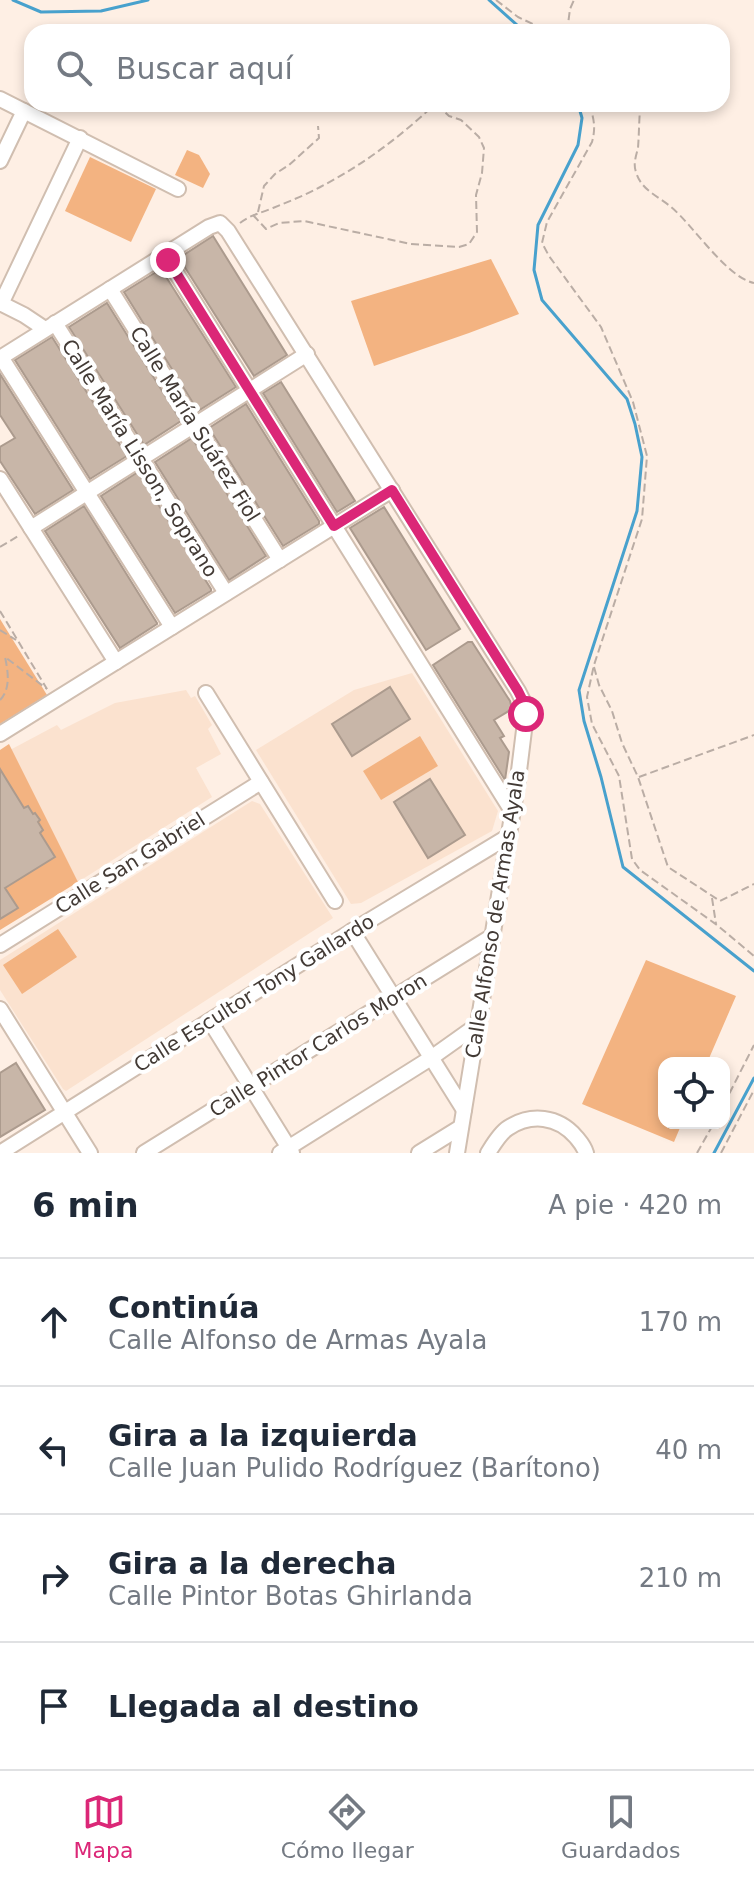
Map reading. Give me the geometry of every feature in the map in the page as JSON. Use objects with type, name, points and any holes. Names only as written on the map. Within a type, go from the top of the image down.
[{"type":"street","points":[[0,99],[24,111],[0,161]]},
{"type":"street","points":[[26,112],[178,189]]},
{"type":"street","points":[[50,326],[1,303],[80,138]]},
{"type":"street","points":[[172,627],[1,357],[209,227],[220,223],[228,231]]},
{"type":"street","name":"Calle Alfonso de Armas Ayala","points":[[228,231],[524,703],[526,714],[509,836],[457,1153]]},
{"type":"street","points":[[165,255],[512,811]]},
{"type":"street","name":"Calle María Suárez Fiol","points":[[110,289],[280,560]]},
{"type":"street","name":"Calle María Lisson, Soprano","points":[[50,326],[226,593]]},
{"type":"street","points":[[31,528],[307,354]]},
{"type":"street","points":[[0,479],[116,662]]},
{"type":"street","points":[[0,734],[392,490]]},
{"type":"street","points":[[206,693],[335,901]]},
{"type":"street","name":"Calle San Gabriel","points":[[0,945],[258,778]]},
{"type":"street","name":"Calle Escultor Tony Gallardo","points":[[0,1153],[509,836]]},
{"type":"street","points":[[352,931],[464,1110]]},
{"type":"street","name":"Calle Pintor Carlos Moron","points":[[144,1153],[491,937]]},
{"type":"street","points":[[0,1009],[90,1153]]},
{"type":"street","points":[[210,1021],[287,1151],[476,1026]]},
{"type":"street","points":[[488,1153],[505,1129],[531,1118],[553,1120],[568,1128],[586,1153]]},
{"type":"street","points":[[419,1153],[461,1127]]},
{"type":"path","points":[[496,0],[533,24]]},
{"type":"path","points":[[568,24],[574,0]]},
{"type":"path","points":[[228,231],[253,215],[325,185],[376,153],[427,112]]},
{"type":"path","points":[[253,215],[266,229],[279,223],[304,221],[411,244],[459,247],[469,244],[477,232],[476,195],[484,148],[479,137],[461,120],[444,112]]},
{"type":"path","points":[[592,112],[595,130],[592,142],[547,222],[542,243],[601,327],[633,402],[647,456],[642,519],[594,665],[587,697],[592,724],[619,776],[632,859],[640,870],[717,925],[754,956]]},
{"type":"path","points":[[640,112],[634,162],[636,173],[647,191],[671,207],[724,264],[747,282],[754,283]]},
{"type":"path","points":[[258,213],[264,186],[319,138],[318,126]]},
{"type":"path","points":[[0,547],[31,528]]},
{"type":"path","points":[[0,611],[48,690],[0,653]]},
{"type":"path","points":[[0,630],[19,642]]},
{"type":"path","points":[[0,700],[5,695],[8,675],[5,657]]},
{"type":"path","points":[[594,665],[599,685],[638,777],[668,867],[720,901],[754,884]]},
{"type":"path","points":[[638,777],[754,735]]},
{"type":"path","points":[[711,896],[717,925]]},
{"type":"path","points":[[730,1092],[754,1045]]},
{"type":"path","points":[[721,1153],[754,1090]]},
{"type":"path","points":[[697,1153],[711,1129]]},
{"type":"shaded area","points":[[187,150],[199,155],[210,174],[203,188],[175,175]]},
{"type":"shaded area","points":[[90,157],[156,189],[131,242],[65,211]]},
{"type":"shaded area","points":[[491,259],[519,314],[374,366],[351,301]]},
{"type":"shaded area","points":[[0,619],[47,695],[0,724]]},
{"type":"shaded area","points":[[412,673],[498,811],[492,831],[361,903],[351,904],[256,750],[354,690]]},
{"type":"shaded area","points":[[186,690],[191,698],[195,696],[212,725],[208,729],[221,754],[196,768],[212,797],[78,882],[10,750],[57,725],[61,730],[115,703]]},
{"type":"shaded area","points":[[420,736],[438,766],[381,800],[363,771]]},
{"type":"shaded area","points":[[9,744],[78,882],[0,930],[0,750]]},
{"type":"shaded area","points":[[252,801],[260,804],[333,918],[66,1091],[0,990],[0,960]]},
{"type":"shaded area","points":[[58,929],[77,957],[22,994],[3,965]]},
{"type":"shaded area","points":[[646,960],[736,996],[710,1057],[658,1057],[658,1129],[679,1129],[674,1142],[582,1104]]},
{"type":"building","points":[[213,236],[287,355],[254,376],[179,258]]},
{"type":"building","points":[[161,269],[236,387],[198,411],[124,292]]},
{"type":"building","points":[[107,303],[181,421],[144,445],[69,327]]},
{"type":"building","points":[[52,337],[127,456],[90,479],[15,360]]},
{"type":"building","points":[[0,374],[73,490],[35,514],[0,461],[0,447],[15,438],[0,415]]},
{"type":"building","points":[[281,382],[355,501],[337,512],[263,393]]},
{"type":"building","points":[[246,404],[319,521],[319,524],[283,546],[209,428]]},
{"type":"building","points":[[192,438],[266,556],[229,580],[155,462]]},
{"type":"building","points":[[138,472],[211,589],[175,613],[101,496]]},
{"type":"building","points":[[84,506],[157,623],[120,648],[45,531]]},
{"type":"building","points":[[384,507],[460,629],[426,650],[350,528]]},
{"type":"building","points":[[472,642],[510,701],[512,709],[494,720],[509,752],[505,780],[433,665]]},
{"type":"building","points":[[390,687],[410,719],[352,756],[332,724]]},
{"type":"building","points":[[0,769],[24,808],[28,806],[40,820],[38,822],[43,830],[40,833],[55,857],[5,888],[18,908],[0,919]]},
{"type":"building","points":[[430,779],[465,835],[428,858],[394,802]]},
{"type":"building","points":[[16,1063],[45,1110],[0,1137],[0,1073]]},
{"type":"waterway","points":[[13,0],[41,12],[101,11],[148,0]]},
{"type":"waterway","points":[[489,0],[516,24]]},
{"type":"waterway","points":[[580,112],[578,145],[538,225],[534,270],[542,300],[627,399],[642,457],[637,511],[579,690],[584,721],[623,867],[754,971]]},
{"type":"waterway","points":[[714,1153],[754,1078]]},
{"type":"route","points":[[168,260],[334,526],[392,490],[518,691],[526,714]]}]
